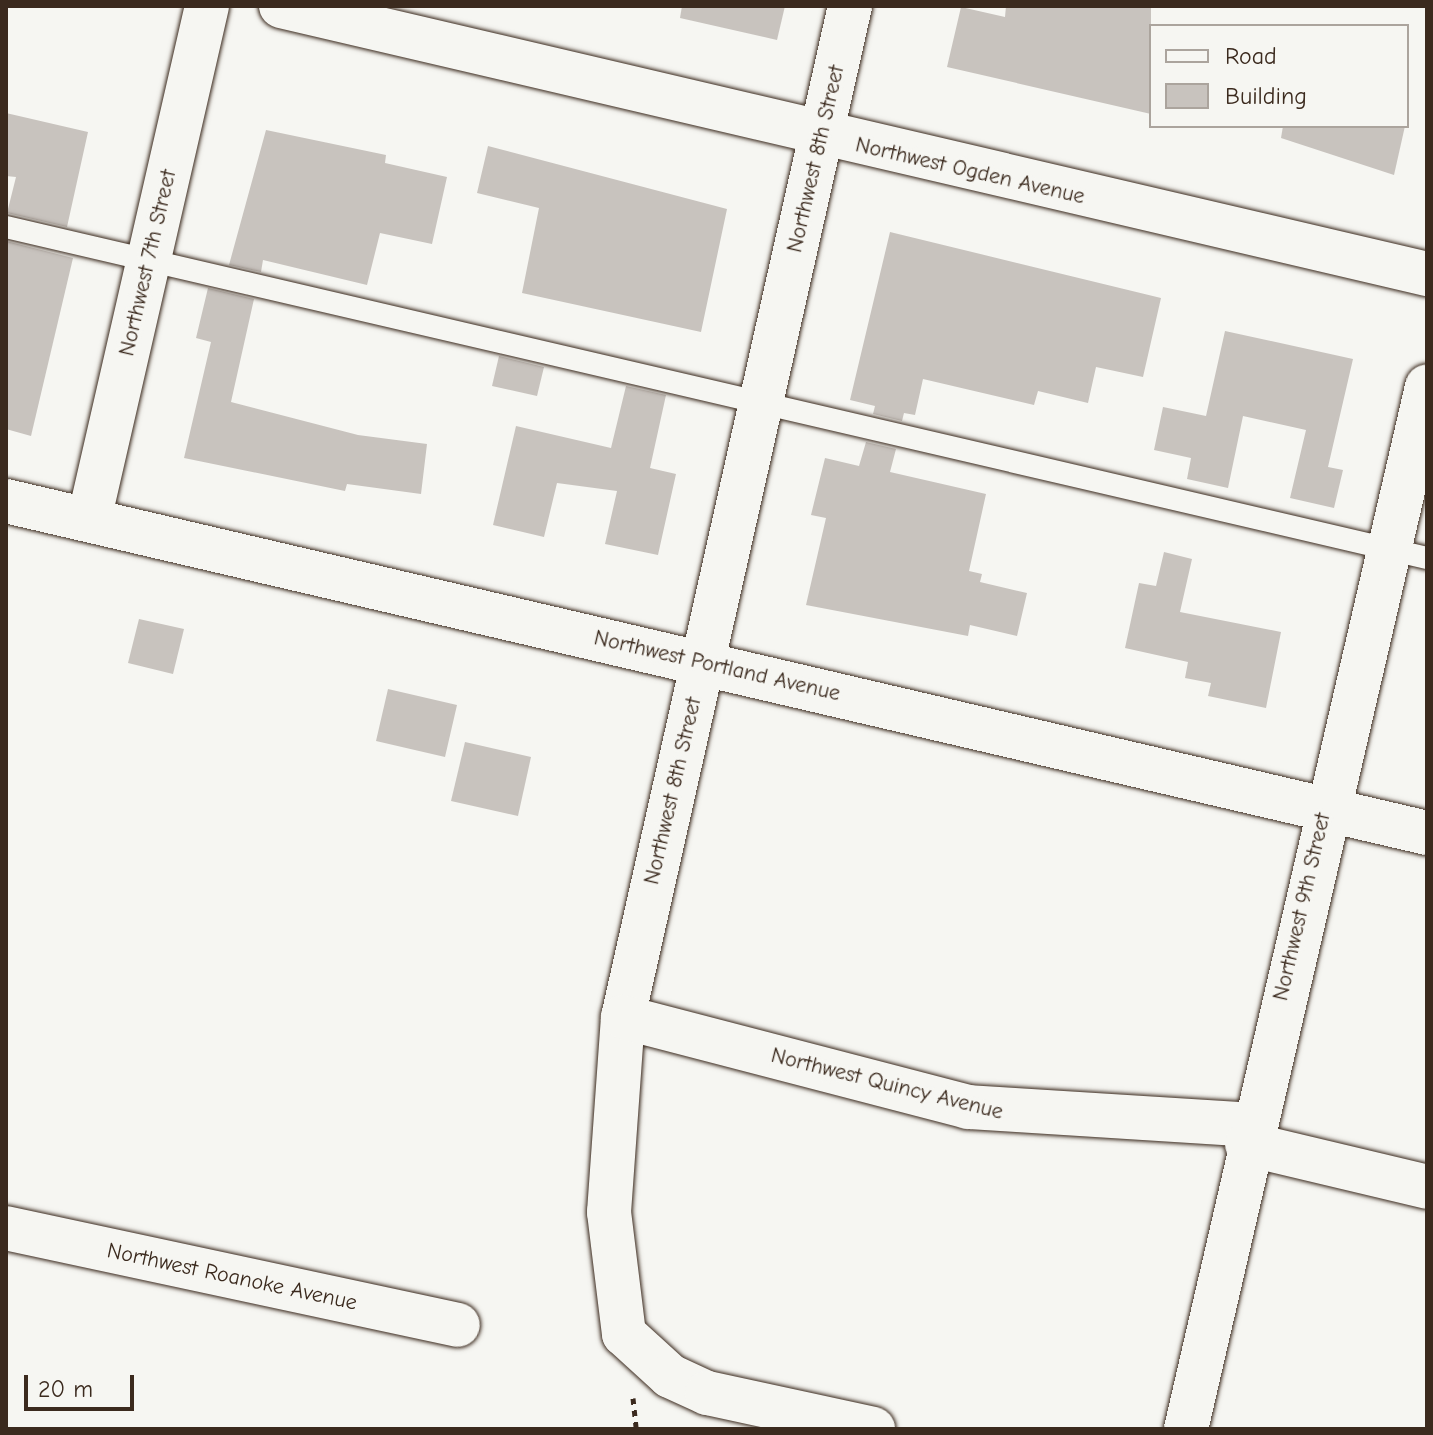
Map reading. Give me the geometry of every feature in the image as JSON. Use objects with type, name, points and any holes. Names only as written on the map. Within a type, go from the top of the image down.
[{"type":"street","name":"Northwest 7th Street","points":[[89,520],[207,6]]},
{"type":"street","name":"Northwest Ogden Avenue","points":[[281,6],[822,137],[1427,274]]},
{"type":"street","name":"Northwest 8th Street","points":[[850,6],[623,1017],[609,1147],[624,1334],[670,1376],[707,1393],[873,1429]]},
{"type":"street","name":"Northwest 9th Street","points":[[1186,1429],[1324,810],[1408,553],[1427,387]]},
{"type":"street","name":"Northwest Portland Avenue","points":[[6,501],[1427,833]]},
{"type":"street","name":"Northwest Quincy Avenue","points":[[623,1017],[968,1107],[1250,1135],[1427,1187]]},
{"type":"street","name":"Northwest Roanoke Avenue","points":[[6,1228],[458,1325]]},
{"type":"lane","points":[[6,227],[1408,553]]},
{"type":"building","points":[[682,6],[785,6],[777,40],[680,18]]},
{"type":"building","points":[[1006,6],[1151,6],[1149,114],[947,67],[961,7],[1005,17]]},
{"type":"building","points":[[6,113],[88,132],[67,227],[7,213],[16,177],[6,176]]},
{"type":"building","points":[[1283,128],[1405,128],[1394,175],[1281,138]]},
{"type":"building","points":[[266,130],[386,155],[385,163],[447,177],[432,244],[380,233],[367,285],[263,260],[261,272],[229,265]]},
{"type":"building","points":[[488,146],[727,209],[701,332],[522,293],[539,208],[477,193]]},
{"type":"building","points":[[890,232],[1161,298],[1143,377],[1096,367],[1088,403],[1038,391],[1034,405],[923,379],[915,415],[904,413],[902,421],[873,414],[875,406],[850,400]]},
{"type":"building","points":[[6,241],[73,258],[31,436],[6,429]]},
{"type":"building","points":[[208,288],[254,299],[231,402],[358,435],[427,444],[421,494],[347,484],[345,491],[184,458],[211,342],[196,338]]},
{"type":"building","points":[[1225,331],[1353,359],[1328,467],[1343,470],[1334,508],[1290,498],[1306,430],[1243,416],[1228,488],[1187,479],[1191,458],[1154,450],[1163,407],[1206,416]]},
{"type":"building","points":[[499,356],[544,367],[537,396],[492,386]]},
{"type":"building","points":[[626,386],[666,395],[650,468],[676,474],[658,555],[605,544],[617,491],[557,483],[544,537],[493,525],[516,426],[611,448]]},
{"type":"building","points":[[866,442],[896,449],[890,472],[986,494],[969,571],[982,574],[980,582],[1027,593],[1017,636],[970,625],[968,636],[806,605],[826,518],[811,515],[825,458],[859,466]]},
{"type":"building","points":[[1164,552],[1192,559],[1180,612],[1281,632],[1266,708],[1208,696],[1211,683],[1185,678],[1188,662],[1125,648],[1139,583],[1156,586]]},
{"type":"building","points":[[139,619],[184,629],[173,674],[128,663]]},
{"type":"building","points":[[388,689],[457,705],[445,757],[376,741]]},
{"type":"building","points":[[465,742],[531,757],[518,816],[451,801]]}]
